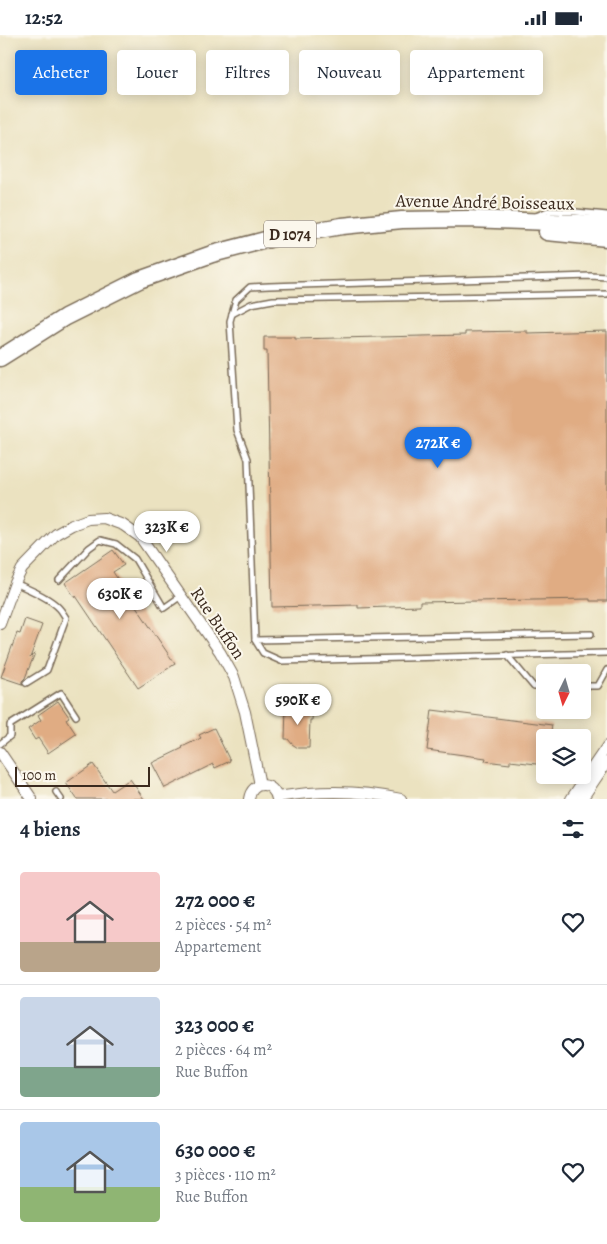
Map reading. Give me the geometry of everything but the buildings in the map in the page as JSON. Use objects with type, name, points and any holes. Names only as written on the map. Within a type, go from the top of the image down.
[{"type":"main road","name":"Avenue André Boisseaux","points":[[0,358],[66,317],[139,280],[212,254],[277,237],[342,226],[402,219],[468,219],[607,224]]},
{"type":"main road","name":"Avenue André Boisseaux","points":[[0,364],[66,324],[130,292],[198,266],[270,246],[364,230],[448,226],[514,229],[607,238]]},
{"type":"street","name":"Rue Buffon","points":[[0,625],[22,569],[56,534],[88,519],[104,518],[123,525],[140,537],[220,652],[234,677],[246,712],[260,785]]},
{"type":"street","points":[[571,799],[607,746]]},
{"type":"street","points":[[0,752],[32,799]]},
{"type":"street","points":[[582,799],[607,762]]},
{"type":"street","points":[[237,799],[249,796],[260,785],[273,789],[277,798],[316,792],[336,792],[375,794],[401,799]]},
{"type":"lane","points":[[524,221],[548,211],[607,215]]},
{"type":"lane","points":[[607,277],[582,276],[250,287],[236,301],[230,321],[237,430],[248,459],[255,640],[263,653],[281,661],[607,653]]},
{"type":"lane","points":[[232,313],[251,304],[273,301],[607,294]]},
{"type":"lane","points":[[59,581],[89,548],[100,540],[116,544],[135,559],[164,608],[181,596]]},
{"type":"lane","points":[[15,583],[59,607],[66,618],[47,669],[26,683]]},
{"type":"lane","points":[[255,640],[591,634]]},
{"type":"lane","points":[[507,655],[536,687]]},
{"type":"lane","points":[[591,686],[598,686],[607,670]]},
{"type":"lane","points":[[0,744],[10,736],[10,725],[61,693],[76,717]]},
{"type":"lane","points":[[56,792],[61,799]]}]
